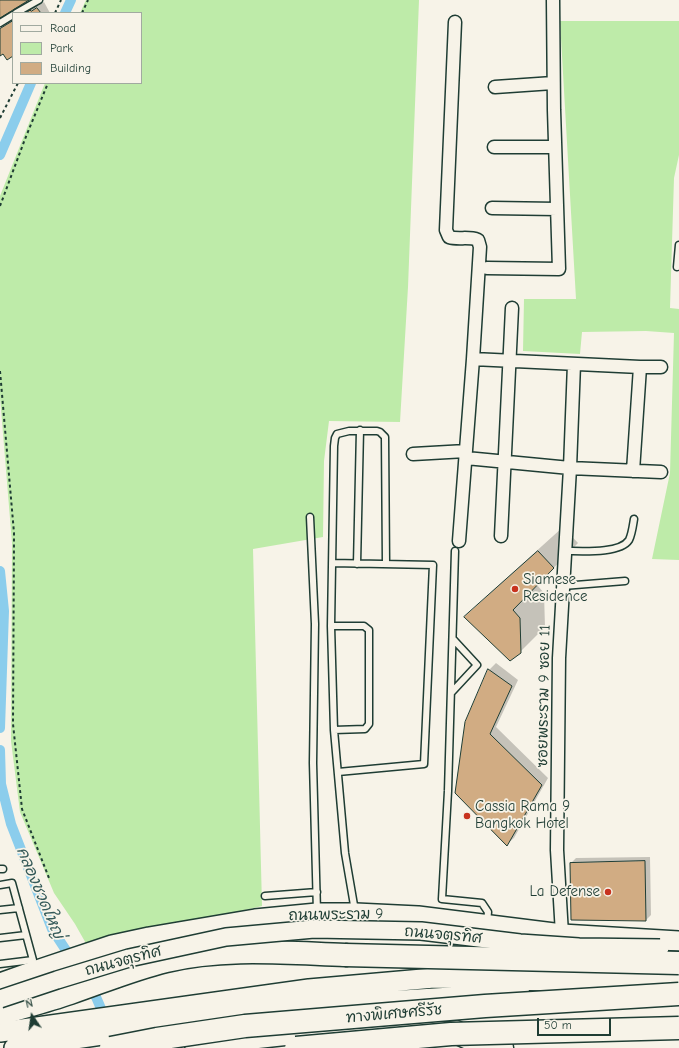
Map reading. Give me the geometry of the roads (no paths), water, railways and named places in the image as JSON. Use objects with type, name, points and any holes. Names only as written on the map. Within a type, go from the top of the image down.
[{"type":"highway","points":[[0,1014],[166,961],[205,954],[251,952],[679,963]]},
{"type":"highway","name":"ทางพิเศษศรีรัช","points":[[111,1048],[158,1039],[245,1026],[492,1006],[679,994]]},
{"type":"highway","points":[[388,1000],[477,1042],[502,1048]]},
{"type":"highway","points":[[364,1028],[439,1024]]},
{"type":"highway","name":"ทางพิเศษศรีรัช","points":[[296,1048],[451,1034],[679,1028]]},
{"type":"main road","name":"ถนนพระราม 9","points":[[0,984],[112,945],[255,919],[318,913],[418,916],[562,934],[679,941]]},
{"type":"main road","name":"ถนนจตุรทิศ","points":[[0,999],[129,958],[226,937],[314,929],[421,930],[520,943],[579,947],[679,949]]},
{"type":"main road","points":[[548,980],[562,934]]},
{"type":"main road","points":[[19,1047],[308,989],[434,978],[679,980]]},
{"type":"main road","points":[[634,980],[646,985],[648,988],[648,995],[640,999]]},
{"type":"main road","points":[[0,1032],[193,1013],[484,994],[574,994],[679,1002]]},
{"type":"main road","points":[[194,1048],[208,1045],[321,1040],[364,1028],[384,1041],[434,1048]]},
{"type":"street","points":[[487,268],[559,270],[553,83],[553,0]]},
{"type":"street","points":[[455,22],[446,230],[449,237],[472,238],[478,240],[480,247],[466,455],[457,546]]},
{"type":"street","points":[[495,87],[553,83]]},
{"type":"street","points":[[494,147],[555,147]]},
{"type":"street","points":[[492,208],[557,209]]},
{"type":"street","points":[[501,536],[512,308]]},
{"type":"street","points":[[473,359],[661,367]]},
{"type":"street","name":"ซอยพระราม 9 ซอย 11","points":[[562,934],[557,850],[559,658],[570,468],[574,364]]},
{"type":"street","points":[[633,471],[640,367]]},
{"type":"street","points":[[412,454],[466,455],[505,462],[570,468],[661,472]]},
{"type":"lane","points":[[18,12],[39,0]]},
{"type":"lane","points":[[0,23],[12,16]]},
{"type":"lane","points":[[677,267],[679,245]]},
{"type":"lane","points":[[357,564],[360,430]]},
{"type":"lane","points":[[356,913],[345,853],[334,730],[331,626],[335,438],[337,434],[360,430],[380,432],[385,437],[386,564]]},
{"type":"lane","points":[[310,517],[315,624],[313,763],[318,913]]},
{"type":"lane","points":[[565,551],[612,549],[623,546],[629,540],[634,518]]},
{"type":"lane","points":[[457,546],[442,899],[482,903],[488,912],[486,924]]},
{"type":"lane","points":[[332,563],[433,565],[424,764],[338,772]]},
{"type":"lane","points":[[563,586],[625,581]]},
{"type":"lane","points":[[331,626],[364,626],[369,630],[370,724],[365,729],[334,730]]},
{"type":"lane","points":[[451,693],[477,665],[453,639]]},
{"type":"lane","points":[[0,885],[12,883],[33,960],[0,964]]},
{"type":"lane","points":[[265,896],[317,892]]},
{"type":"lane","points":[[0,910],[19,908]]},
{"type":"lane","points":[[0,938],[26,935]]},
{"type":"waterway","name":"คลองชวดใหญ่","points":[[65,12],[71,0]]},
{"type":"waterway","name":"คลองชวดใหญ่","points":[[0,155],[31,84]]},
{"type":"waterway","name":"คลองชวดใหญ่","points":[[0,571],[4,611],[0,728]]},
{"type":"waterway","name":"คลองชวดใหญ่","points":[[0,750],[1,784],[11,824],[52,929],[73,961]]},
{"type":"waterway","name":"คลองชวดใหญ่","points":[[88,985],[96,997],[106,1020]]},
{"type":"place","name":"Siamese Residence","points":[[515,589]]},
{"type":"place","name":"Cassia Rama 9 Bangkok Hotel","points":[[467,816]]},
{"type":"place","name":"La Defense","points":[[608,892]]}]
